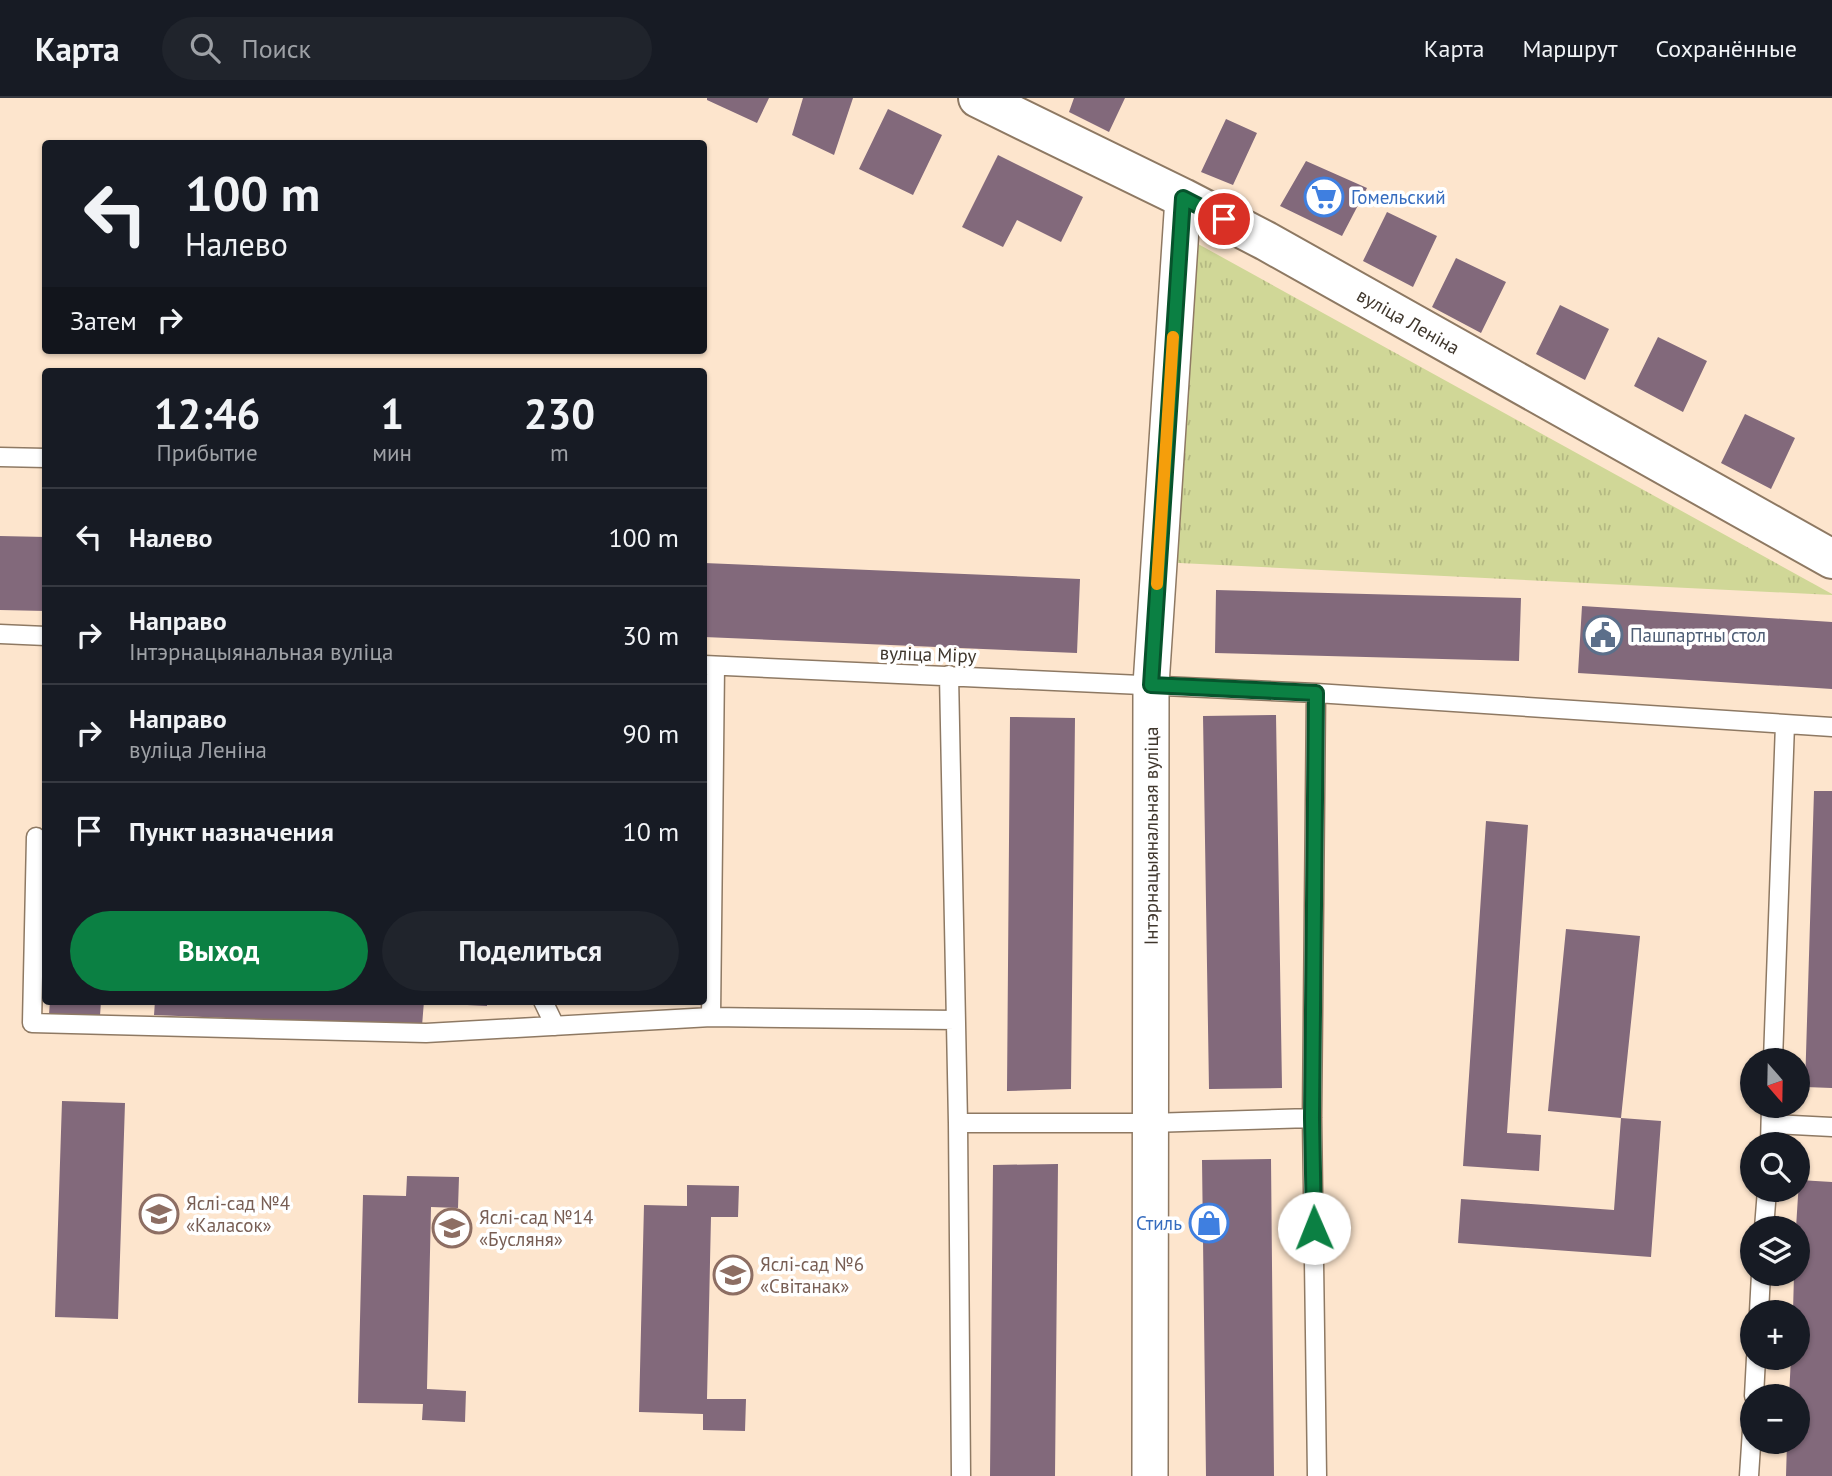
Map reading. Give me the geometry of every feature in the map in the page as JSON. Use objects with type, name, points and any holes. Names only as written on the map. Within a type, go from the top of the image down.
[{"type":"street","name":"вуліца Леніна","points":[[978,98],[1266,241],[1832,559]]},
{"type":"street","name":"Інтэрнацыянальная вуліца","points":[[1150,1476],[1151,685],[1183,198]]},
{"type":"lane","points":[[0,457],[42,458]]},
{"type":"lane","points":[[0,634],[42,636]]},
{"type":"lane","name":"вуліца Міру","points":[[709,665],[1316,693],[1832,727]]},
{"type":"lane","points":[[709,665],[710,1017]]},
{"type":"lane","points":[[949,675],[958,1123],[961,1476]]},
{"type":"lane","points":[[1316,693],[1312,1118],[1317,1476]]},
{"type":"lane","points":[[1773,1048],[1785,724]]},
{"type":"lane","points":[[36,837],[32,1023],[426,1033],[710,1017],[955,1020]]},
{"type":"lane","points":[[546,1005],[555,1026]]},
{"type":"lane","points":[[958,1123],[1150,1123],[1312,1118]]},
{"type":"lane","points":[[1786,1118],[1832,1127]]},
{"type":"lane","points":[[1749,1476],[1750,1454]]},
{"type":"green space","points":[[1180,234],[1832,594],[1832,595],[1159,562]]},
{"type":"building","points":[[707,98],[769,98],[757,123]]},
{"type":"building","points":[[803,98],[853,98],[834,155],[792,135]]},
{"type":"building","points":[[1074,98],[1125,98],[1109,132],[1069,112]]},
{"type":"building","points":[[888,109],[942,135],[913,195],[859,169]]},
{"type":"building","points":[[1226,119],[1257,133],[1233,185],[1201,172]]},
{"type":"building","points":[[998,155],[1083,197],[1061,242],[1017,220],[1003,247],[962,227]]},
{"type":"building","name":"Гомельский","points":[[1306,161],[1367,188],[1342,236],[1280,206]]},
{"type":"building","points":[[1387,212],[1437,236],[1413,287],[1363,261]]},
{"type":"building","points":[[1456,258],[1506,282],[1481,333],[1432,307]]},
{"type":"building","points":[[1560,305],[1609,329],[1585,380],[1536,354]]},
{"type":"building","points":[[1658,337],[1707,361],[1683,412],[1634,386]]},
{"type":"building","points":[[1745,414],[1795,438],[1771,489],[1721,463]]},
{"type":"building","points":[[0,536],[42,537],[42,611],[0,610]]},
{"type":"building","points":[[707,563],[1080,579],[1077,653],[707,637]]},
{"type":"building","points":[[1216,590],[1521,598],[1519,661],[1215,653]]},
{"type":"building","points":[[1582,606],[1832,622],[1832,689],[1578,673]]},
{"type":"building","points":[[1276,715],[1282,1088],[1209,1089],[1203,716]]},
{"type":"building","points":[[1010,717],[1075,718],[1071,1089],[1007,1091]]},
{"type":"building","points":[[1814,791],[1832,791],[1832,1088],[1810,1087],[1810,1048],[1806,1048]]},
{"type":"building","points":[[1486,821],[1528,825],[1507,1133],[1541,1135],[1539,1171],[1463,1166]]},
{"type":"building","points":[[1566,929],[1640,936],[1621,1118],[1548,1111]]},
{"type":"building","points":[[50,1005],[101,1005],[100,1016],[49,1014]]},
{"type":"building","points":[[155,1005],[424,1005],[422,1026],[154,1015]]},
{"type":"building","points":[[62,1101],[125,1103],[118,1319],[55,1317]]},
{"type":"building","points":[[1621,1118],[1661,1121],[1651,1257],[1458,1243],[1461,1199],[1614,1210]]},
{"type":"building","points":[[1271,1159],[1274,1476],[1206,1476],[1202,1160]]},
{"type":"building","points":[[1058,1164],[1055,1476],[990,1476],[993,1165]]},
{"type":"building","points":[[407,1176],[459,1177],[458,1208],[431,1207],[427,1389],[466,1391],[465,1422],[422,1420],[423,1404],[358,1403],[363,1195],[406,1196]]},
{"type":"building","points":[[1810,1181],[1832,1182],[1832,1476],[1786,1476],[1787,1454],[1810,1454],[1810,1384],[1790,1384],[1790,1370],[1810,1370],[1810,1300],[1793,1300],[1794,1286],[1810,1286],[1810,1216],[1797,1216],[1798,1202],[1810,1202]]},
{"type":"building","points":[[687,1185],[739,1186],[738,1217],[711,1217],[707,1399],[746,1399],[745,1431],[703,1430],[703,1414],[639,1412],[644,1205],[687,1206]]},
{"type":"slow traffic","points":[[1157,584],[1173,337]]},
{"type":"place","name":"Гомельский","points":[[1324,197]]},
{"type":"place","name":"Пашпартны стол","points":[[1603,635]]},
{"type":"place","name":"Яслі-сад №4 «Каласок»","points":[[159,1214]]},
{"type":"place","name":"Стиль","points":[[1209,1223]]},
{"type":"place","name":"Яслі-сад №14 «Бусляня»","points":[[452,1228]]},
{"type":"place","name":"Яслі-сад №6 «Світанак»","points":[[733,1275]]},
{"type":"route","points":[[1224,219],[1183,198],[1151,685],[1316,693],[1312,1118],[1314,1228]]}]
